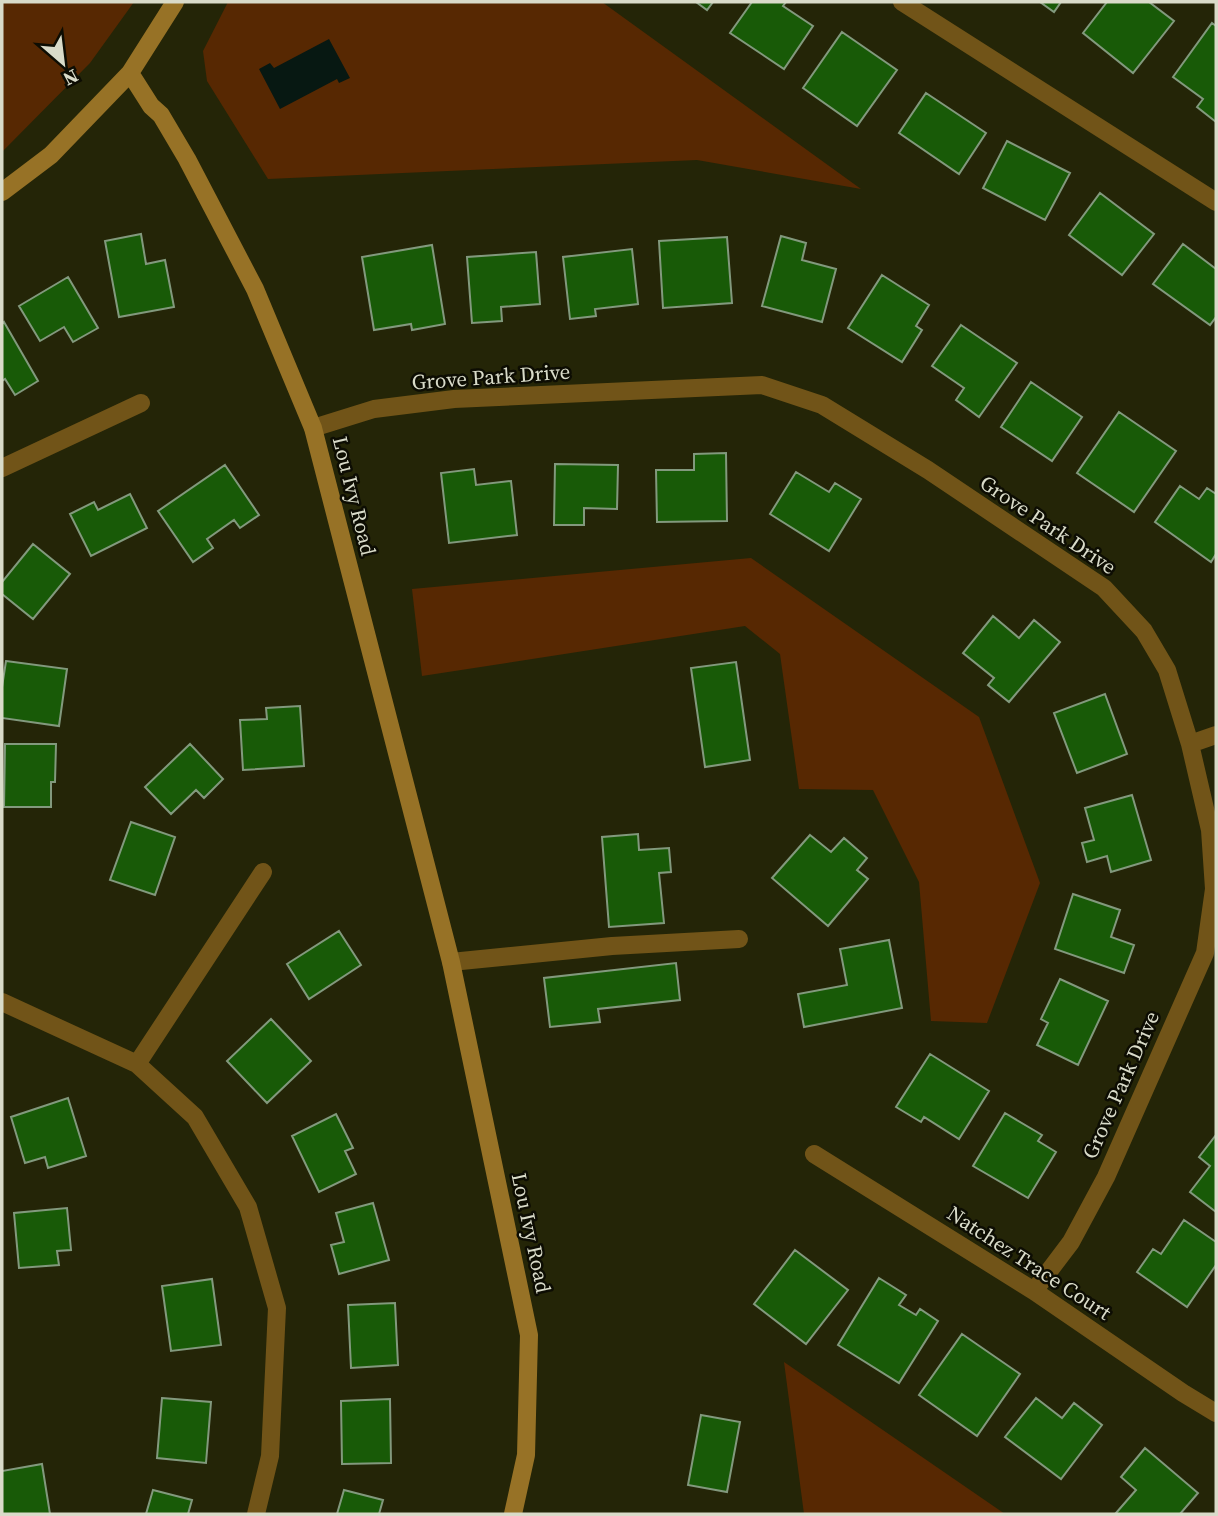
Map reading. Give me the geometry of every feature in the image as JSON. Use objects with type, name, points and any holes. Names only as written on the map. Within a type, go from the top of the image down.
[{"type":"street","points":[[2,192],[51,155],[130,73],[175,2]]},
{"type":"street","points":[[902,2],[1216,202]]},
{"type":"street","name":"Lou Ivy Road","points":[[130,73],[151,106],[161,115],[187,159],[256,289],[313,428],[451,962],[529,1335],[526,1455],[513,1514]]},
{"type":"street","name":"Grove Park Drive","points":[[313,428],[374,409],[454,400],[762,385],[822,405],[928,470],[1104,588],[1143,631],[1167,670],[1190,744],[1210,830],[1214,889],[1205,953],[1106,1177],[1071,1242],[1034,1291]]},
{"type":"street","points":[[2,468],[141,404]]},
{"type":"street","points":[[1190,744],[1216,735]]},
{"type":"street","points":[[137,1064],[263,872]]},
{"type":"street","points":[[451,962],[612,946],[739,939]]},
{"type":"street","points":[[2,1002],[137,1064],[195,1117],[248,1207],[277,1308],[270,1456],[256,1514]]},
{"type":"street","name":"Natchez Trace Court","points":[[814,1154],[1034,1291],[1216,1413]]},
{"type":"shaded area","points":[[2,2],[134,2],[90,63],[2,152]]},
{"type":"shaded area","points":[[228,2],[602,2],[861,189],[697,160],[268,179],[207,81],[203,51]]},
{"type":"shaded area","points":[[329,39],[350,78],[339,83],[337,79],[280,109],[259,69],[270,63],[274,68]]},
{"type":"shaded area","points":[[751,558],[979,717],[1040,883],[987,1023],[931,1021],[919,882],[873,790],[799,789],[780,654],[745,626],[422,676],[412,589]]},
{"type":"shaded area","points":[[784,1362],[1005,1514],[804,1514]]},
{"type":"building","points":[[696,2],[713,2],[707,10]]},
{"type":"building","points":[[752,2],[786,2],[783,6],[813,26],[784,69],[730,33]]},
{"type":"building","points":[[1040,2],[1061,2],[1054,12]]},
{"type":"building","points":[[1107,2],[1149,2],[1174,21],[1133,73],[1083,33]]},
{"type":"building","points":[[1212,23],[1216,26],[1216,122],[1197,107],[1203,99],[1173,77]]},
{"type":"building","points":[[842,32],[897,70],[857,126],[803,88]]},
{"type":"building","points":[[926,93],[986,133],[959,174],[899,133]]},
{"type":"building","points":[[1007,141],[1070,173],[1045,220],[983,188]]},
{"type":"building","points":[[1100,193],[1154,234],[1122,275],[1069,235]]},
{"type":"building","points":[[141,234],[146,264],[165,260],[174,307],[119,317],[105,241]]},
{"type":"building","points":[[781,236],[806,243],[802,260],[836,269],[822,322],[762,306]]},
{"type":"building","points":[[727,237],[732,303],[663,308],[659,241]]},
{"type":"building","points":[[1183,244],[1216,269],[1216,317],[1210,325],[1153,284]]},
{"type":"building","points":[[432,245],[445,324],[412,330],[411,324],[374,330],[362,257]]},
{"type":"building","points":[[632,249],[638,304],[595,309],[596,316],[570,319],[563,257]]},
{"type":"building","points":[[536,252],[540,304],[501,307],[502,321],[472,323],[467,257]]},
{"type":"building","points":[[882,275],[929,305],[916,326],[922,330],[902,362],[848,328]]},
{"type":"building","points":[[68,277],[98,328],[73,342],[64,327],[40,341],[19,306]]},
{"type":"building","points":[[4,322],[38,381],[15,395],[5,379],[2,381]]},
{"type":"building","points":[[961,325],[1017,363],[979,417],[956,400],[964,388],[932,366]]},
{"type":"building","points":[[1031,382],[1082,417],[1052,461],[1001,427]]},
{"type":"building","points":[[1119,412],[1176,451],[1134,512],[1077,473]]},
{"type":"building","points":[[726,453],[727,521],[657,522],[656,470],[694,470],[694,454]]},
{"type":"building","points":[[555,464],[618,465],[617,509],[584,508],[584,525],[554,525]]},
{"type":"building","points":[[225,465],[259,515],[240,528],[234,520],[207,539],[213,548],[193,562],[158,511]]},
{"type":"building","points":[[474,469],[476,485],[511,481],[517,535],[449,543],[441,473]]},
{"type":"building","points":[[796,472],[829,492],[835,483],[861,499],[829,551],[770,514]]},
{"type":"building","points":[[1180,486],[1199,499],[1207,488],[1216,494],[1216,554],[1211,562],[1155,522]]},
{"type":"building","points":[[130,494],[147,528],[91,556],[70,514],[94,502],[98,510]]},
{"type":"building","points":[[33,544],[70,574],[33,619],[2,594],[2,582]]},
{"type":"building","points":[[993,616],[1019,638],[1034,620],[1060,642],[1009,702],[988,685],[994,678],[963,653]]},
{"type":"building","points":[[6,661],[67,669],[59,726],[2,718],[2,687]]},
{"type":"building","points":[[736,662],[750,760],[705,767],[691,668]]},
{"type":"building","points":[[1105,694],[1127,754],[1077,773],[1054,713]]},
{"type":"building","points":[[300,706],[304,766],[243,770],[240,720],[267,719],[266,708]]},
{"type":"building","points":[[5,744],[56,744],[51,807],[4,807]]},
{"type":"building","points":[[190,744],[223,779],[204,798],[196,790],[171,814],[145,787]]},
{"type":"building","points":[[1132,795],[1151,860],[1111,872],[1107,856],[1087,862],[1082,843],[1094,840],[1085,808]]},
{"type":"building","points":[[131,822],[175,837],[155,895],[110,880]]},
{"type":"building","points":[[638,834],[639,850],[669,848],[671,872],[659,873],[664,923],[609,927],[602,837]]},
{"type":"building","points":[[810,835],[831,852],[844,838],[867,858],[857,870],[868,879],[828,926],[772,878]]},
{"type":"building","points":[[1073,894],[1120,910],[1111,937],[1134,945],[1124,973],[1055,949]]},
{"type":"building","points":[[339,931],[361,965],[309,999],[287,964]]},
{"type":"building","points":[[889,940],[902,1008],[804,1027],[798,994],[847,985],[840,949]]},
{"type":"building","points":[[676,963],[680,1000],[598,1009],[600,1022],[550,1027],[544,978]]},
{"type":"building","points":[[1060,979],[1108,1001],[1078,1065],[1037,1045],[1048,1023],[1041,1019]]},
{"type":"building","points":[[271,1019],[311,1061],[267,1103],[227,1061]]},
{"type":"building","points":[[930,1054],[989,1091],[959,1139],[924,1117],[921,1122],[896,1107]]},
{"type":"building","points":[[68,1098],[86,1156],[48,1168],[45,1157],[25,1163],[11,1117]]},
{"type":"building","points":[[1005,1113],[1042,1135],[1038,1141],[1056,1152],[1028,1198],[973,1166]]},
{"type":"building","points":[[336,1114],[353,1148],[345,1151],[356,1174],[319,1192],[292,1136]]},
{"type":"building","points":[[1216,1135],[1216,1212],[1190,1192],[1210,1166],[1199,1157]]},
{"type":"building","points":[[373,1203],[389,1260],[339,1274],[331,1245],[344,1242],[336,1213]]},
{"type":"building","points":[[67,1208],[71,1250],[57,1251],[59,1265],[19,1268],[14,1213]]},
{"type":"building","points":[[1184,1220],[1216,1242],[1216,1265],[1187,1307],[1137,1272],[1153,1249],[1161,1254]]},
{"type":"building","points":[[795,1250],[848,1290],[806,1344],[754,1304]]},
{"type":"building","points":[[879,1278],[906,1295],[899,1305],[916,1315],[920,1309],[938,1321],[899,1383],[838,1345]]},
{"type":"building","points":[[212,1279],[221,1345],[171,1351],[162,1286]]},
{"type":"building","points":[[395,1303],[398,1365],[351,1368],[348,1305]]},
{"type":"building","points":[[962,1334],[1020,1374],[977,1436],[919,1395]]},
{"type":"building","points":[[162,1398],[211,1402],[206,1463],[157,1458]]},
{"type":"building","points":[[1036,1398],[1062,1418],[1074,1403],[1102,1425],[1061,1479],[1005,1437]]},
{"type":"building","points":[[390,1399],[391,1463],[342,1464],[341,1401]]},
{"type":"building","points":[[701,1415],[740,1422],[727,1492],[688,1485]]},
{"type":"building","points":[[1145,1448],[1198,1493],[1180,1514],[1116,1513],[1136,1490],[1121,1477]]},
{"type":"building","points":[[42,1464],[50,1514],[2,1514],[2,1471]]},
{"type":"building","points":[[153,1490],[192,1500],[188,1514],[146,1514]]},
{"type":"building","points":[[344,1490],[383,1500],[379,1514],[337,1514]]}]
